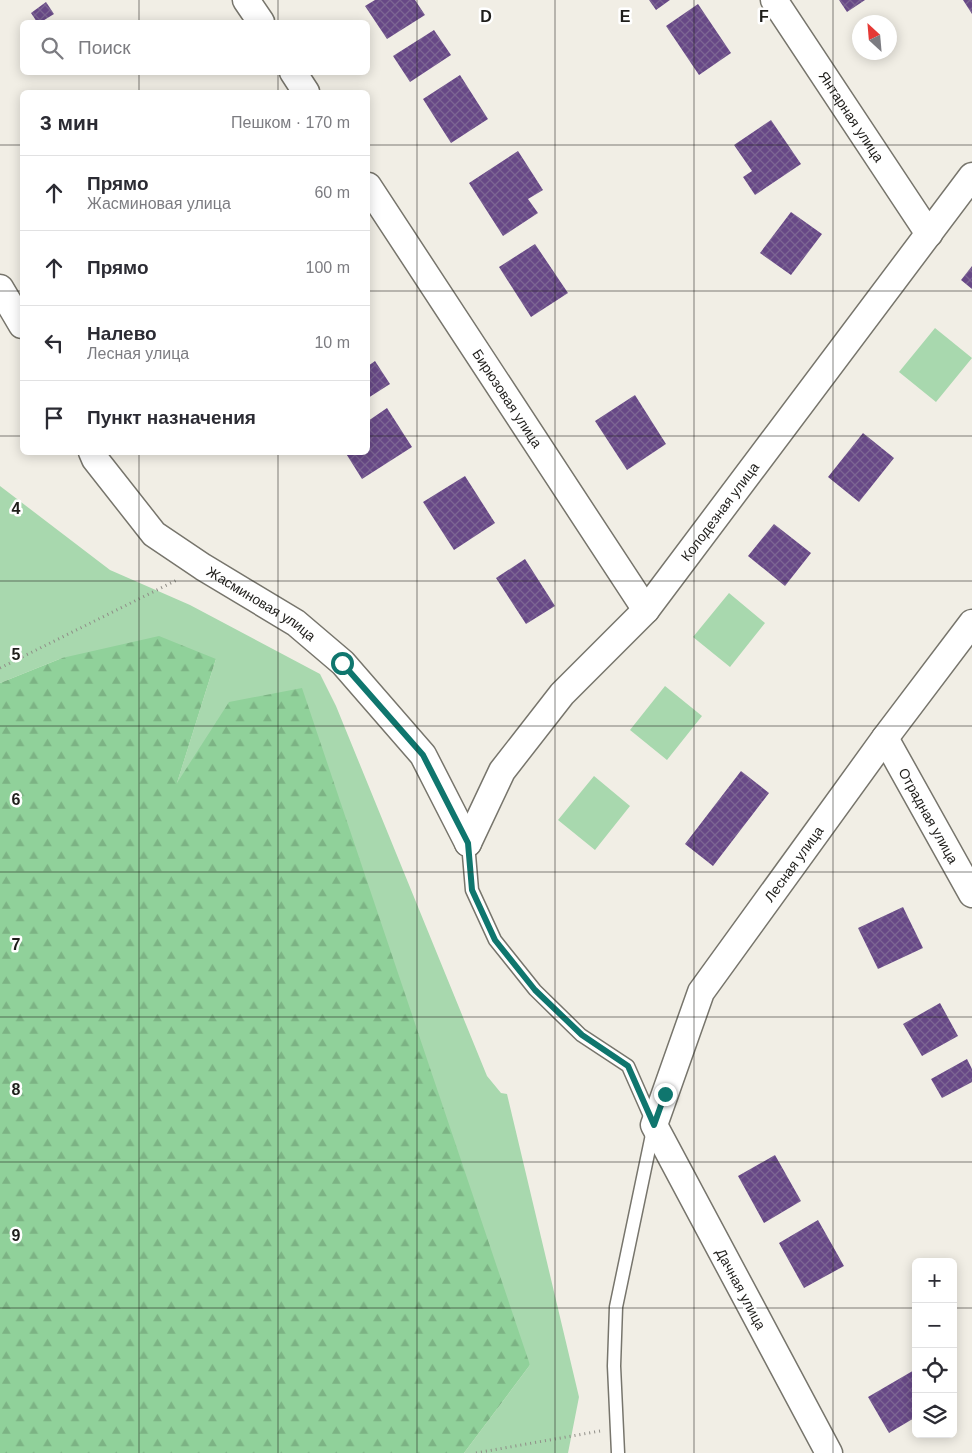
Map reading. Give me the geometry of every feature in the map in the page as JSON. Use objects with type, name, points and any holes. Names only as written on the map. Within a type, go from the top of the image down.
[{"type":"street","points":[[246,0],[259,20]]},
{"type":"street","name":"Янтарная улица","points":[[774,0],[929,234]]},
{"type":"street","points":[[295,75],[305,90]]},
{"type":"street","name":"Колодезная улица","points":[[468,843],[502,771],[562,694],[646,610],[972,176]]},
{"type":"street","name":"Бирюзовая улица","points":[[370,189],[646,610]]},
{"type":"street","points":[[0,288],[20,322]]},
{"type":"street","name":"Жасминовая улица","points":[[93,455],[154,534],[203,567],[296,623],[342,663],[423,755],[468,843]]},
{"type":"street","name":"Лесная улица","points":[[654,1125],[701,992],[885,738],[972,623]]},
{"type":"street","name":"Отрадная улица","points":[[885,738],[972,894]]},
{"type":"street","name":"Дачная улица","points":[[654,1125],[829,1453]]},
{"type":"lane","points":[[468,843],[472,890],[495,940],[535,990],[582,1035],[628,1066],[654,1125],[616,1307],[614,1366],[618,1453]]},
{"type":"path","points":[[0,668],[203,567]]},
{"type":"path","points":[[476,1453],[618,1428]]},
{"type":"green space","points":[[935,328],[972,358],[936,402],[899,372]]},
{"type":"green space","points":[[0,486],[110,570],[190,605],[320,674],[336,706],[487,1076],[501,1093],[507,1094],[579,1397],[568,1453],[464,1453],[530,1365],[176,786],[216,659],[62,658],[0,683]]},
{"type":"green space","points":[[729,593],[765,623],[730,667],[693,637]]},
{"type":"green space","points":[[159,636],[216,659],[177,783],[229,702],[302,688],[530,1365],[464,1453],[0,1453],[0,683],[62,658]]},
{"type":"green space","points":[[665,686],[702,716],[667,760],[630,730]]},
{"type":"green space","points":[[594,776],[630,806],[595,850],[558,820]]},
{"type":"building","points":[[375,0],[415,0],[425,15],[387,39],[365,6]]},
{"type":"building","points":[[649,0],[670,0],[656,10]]},
{"type":"building","points":[[839,0],[865,0],[847,12]]},
{"type":"building","points":[[963,0],[972,0],[972,14]]},
{"type":"building","points":[[46,2],[54,14],[44,20],[36,20],[31,13]]},
{"type":"building","points":[[698,4],[731,53],[699,75],[666,26]]},
{"type":"building","points":[[434,30],[451,55],[410,82],[393,56]]},
{"type":"building","points":[[460,75],[488,119],[451,143],[423,99]]},
{"type":"building","points":[[771,120],[801,164],[755,195],[743,177],[752,171],[734,145]]},
{"type":"building","points":[[518,151],[543,190],[528,199],[538,213],[503,236],[469,183]]},
{"type":"building","points":[[791,212],[822,234],[791,275],[760,253]]},
{"type":"building","points":[[535,244],[568,293],[531,317],[499,267]]},
{"type":"building","points":[[972,266],[972,289],[961,280]]},
{"type":"building","points":[[375,361],[390,384],[370,397],[370,365]]},
{"type":"building","points":[[635,395],[666,444],[627,470],[595,421]]},
{"type":"building","points":[[387,408],[412,447],[362,479],[347,455],[370,455],[370,420]]},
{"type":"building","points":[[863,433],[894,458],[859,502],[828,477]]},
{"type":"building","points":[[465,476],[495,523],[454,550],[423,502]]},
{"type":"building","points":[[774,524],[811,553],[785,586],[748,556]]},
{"type":"building","points":[[525,559],[555,606],[526,624],[496,578]]},
{"type":"building","points":[[741,771],[769,793],[713,866],[685,844]]},
{"type":"building","points":[[903,907],[923,948],[878,969],[858,928]]},
{"type":"building","points":[[940,1003],[958,1036],[922,1056],[903,1024]]},
{"type":"building","points":[[967,1059],[972,1069],[972,1082],[942,1098],[931,1079]]},
{"type":"building","points":[[775,1155],[801,1201],[764,1223],[738,1176]]},
{"type":"building","points":[[818,1220],[844,1266],[804,1288],[779,1243]]},
{"type":"building","points":[[912,1371],[912,1419],[889,1433],[868,1397]]},
{"type":"route","points":[[342,663],[423,755],[468,843],[472,890],[495,940],[535,990],[582,1035],[628,1066],[654,1125],[665,1094]]}]
